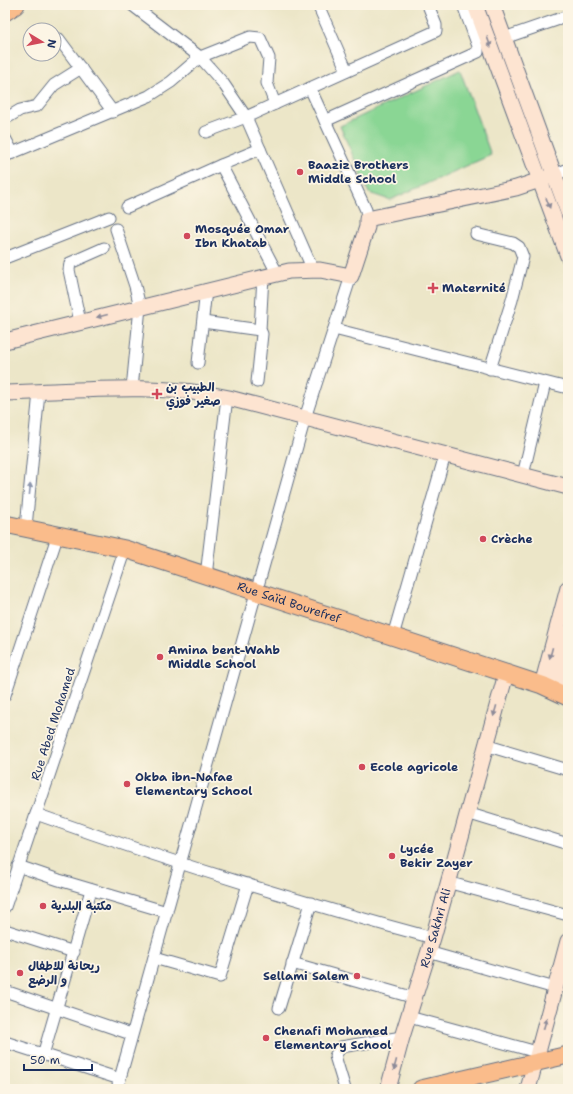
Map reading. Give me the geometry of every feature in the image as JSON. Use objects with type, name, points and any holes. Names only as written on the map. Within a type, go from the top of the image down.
[{"type":"main road","points":[[5,12],[16,5]]},
{"type":"main road","points":[[475,5],[568,256]]},
{"type":"main road","points":[[492,5],[548,157],[562,172],[568,212]]},
{"type":"main road","points":[[5,341],[277,273],[313,270],[351,276],[367,228],[367,219],[516,188],[562,172]]},
{"type":"main road","points":[[5,393],[168,388],[227,397],[568,487]]},
{"type":"main road","name":"Rue Saïd Bourefref","points":[[5,524],[26,527],[125,549],[393,636],[555,691]]},
{"type":"main road","points":[[555,691],[568,588]]},
{"type":"main road","points":[[555,691],[568,633]]},
{"type":"main road","name":"Rue Sakhri Ali","points":[[388,1089],[402,1037],[410,1017],[431,945],[447,882],[506,674]]},
{"type":"main road","points":[[528,1089],[555,988],[566,958],[568,941]]},
{"type":"main road","points":[[421,1089],[536,1057],[568,1055]]},
{"type":"street","points":[[132,5],[200,58],[223,83],[246,117],[313,270]]},
{"type":"street","points":[[318,5],[346,71]]},
{"type":"street","points":[[206,132],[246,117],[436,31],[436,25],[428,5]]},
{"type":"street","points":[[325,121],[478,52],[478,46],[463,5]]},
{"type":"street","points":[[504,38],[568,16]]},
{"type":"street","points":[[5,138],[9,155],[113,112],[160,89],[200,58],[250,37],[260,38],[268,58],[267,83],[275,104]]},
{"type":"street","points":[[62,42],[113,112]]},
{"type":"street","points":[[5,119],[20,110],[37,106],[54,85],[81,68]]},
{"type":"street","points":[[310,88],[366,210],[367,219]]},
{"type":"street","points":[[127,207],[260,149]]},
{"type":"street","points":[[221,165],[277,273]]},
{"type":"street","points":[[5,258],[109,217]]},
{"type":"street","points":[[116,229],[135,286],[140,307],[132,389]]},
{"type":"street","points":[[476,234],[513,243],[519,247],[522,257],[512,300],[490,369]]},
{"type":"street","points":[[80,322],[69,270],[70,263],[104,248]]},
{"type":"street","points":[[257,382],[262,334],[260,330],[262,276]]},
{"type":"street","points":[[5,1042],[118,1084],[305,418],[351,276]]},
{"type":"street","points":[[198,363],[206,290]]},
{"type":"street","points":[[203,322],[260,330]]},
{"type":"street","points":[[334,330],[568,388]]},
{"type":"street","points":[[523,475],[545,383]]},
{"type":"street","points":[[26,527],[39,392]]},
{"type":"street","points":[[206,576],[227,397]]},
{"type":"street","points":[[393,636],[445,455]]},
{"type":"street","points":[[5,695],[58,534]]},
{"type":"street","name":"Rue Abed Mohamed","points":[[5,907],[125,549]]},
{"type":"street","points":[[485,745],[568,770]]},
{"type":"street","points":[[467,813],[568,844]]},
{"type":"street","points":[[36,814],[181,864],[311,904],[555,988]]},
{"type":"street","points":[[18,866],[91,890],[167,912]]},
{"type":"street","points":[[447,882],[568,915]]},
{"type":"street","points":[[154,958],[220,977],[248,884]]},
{"type":"street","points":[[43,1055],[91,890]]},
{"type":"street","points":[[279,1008],[311,904]]},
{"type":"street","points":[[5,930],[74,952]]},
{"type":"street","points":[[292,963],[415,998]]},
{"type":"street","points":[[5,992],[131,1034]]},
{"type":"street","points":[[410,1017],[536,1057]]},
{"type":"street","points":[[345,1089],[335,1056],[341,1047],[402,1037]]},
{"type":"green space","points":[[460,70],[491,155],[390,200],[369,193],[340,126]]},
{"type":"place","name":"Baaziz Brothers Middle School","points":[[300,172]]},
{"type":"place","name":"Mosquée Omar Ibn Khatab","points":[[187,236]]},
{"type":"place","name":"Maternité","points":[[433,288]]},
{"type":"place","name":"الطبيب بن صغير فوزي","points":[[157,394]]},
{"type":"place","name":"Crèche","points":[[483,539]]},
{"type":"place","name":"Amina bent-Wahb Middle School","points":[[160,657]]},
{"type":"place","name":"Ecole agricole","points":[[362,767]]},
{"type":"place","name":"Okba ibn-Nafae Elementary School","points":[[127,784]]},
{"type":"place","name":"Lycée Bekir Zayer","points":[[392,856]]},
{"type":"place","name":"مكتبة البلدية","points":[[43,906]]},
{"type":"place","name":"ريحانة للاطفال و الرضع","points":[[20,973]]},
{"type":"place","name":"Sellami Salem","points":[[357,976]]},
{"type":"place","name":"Chenafi Mohamed Elementary School","points":[[266,1038]]}]
